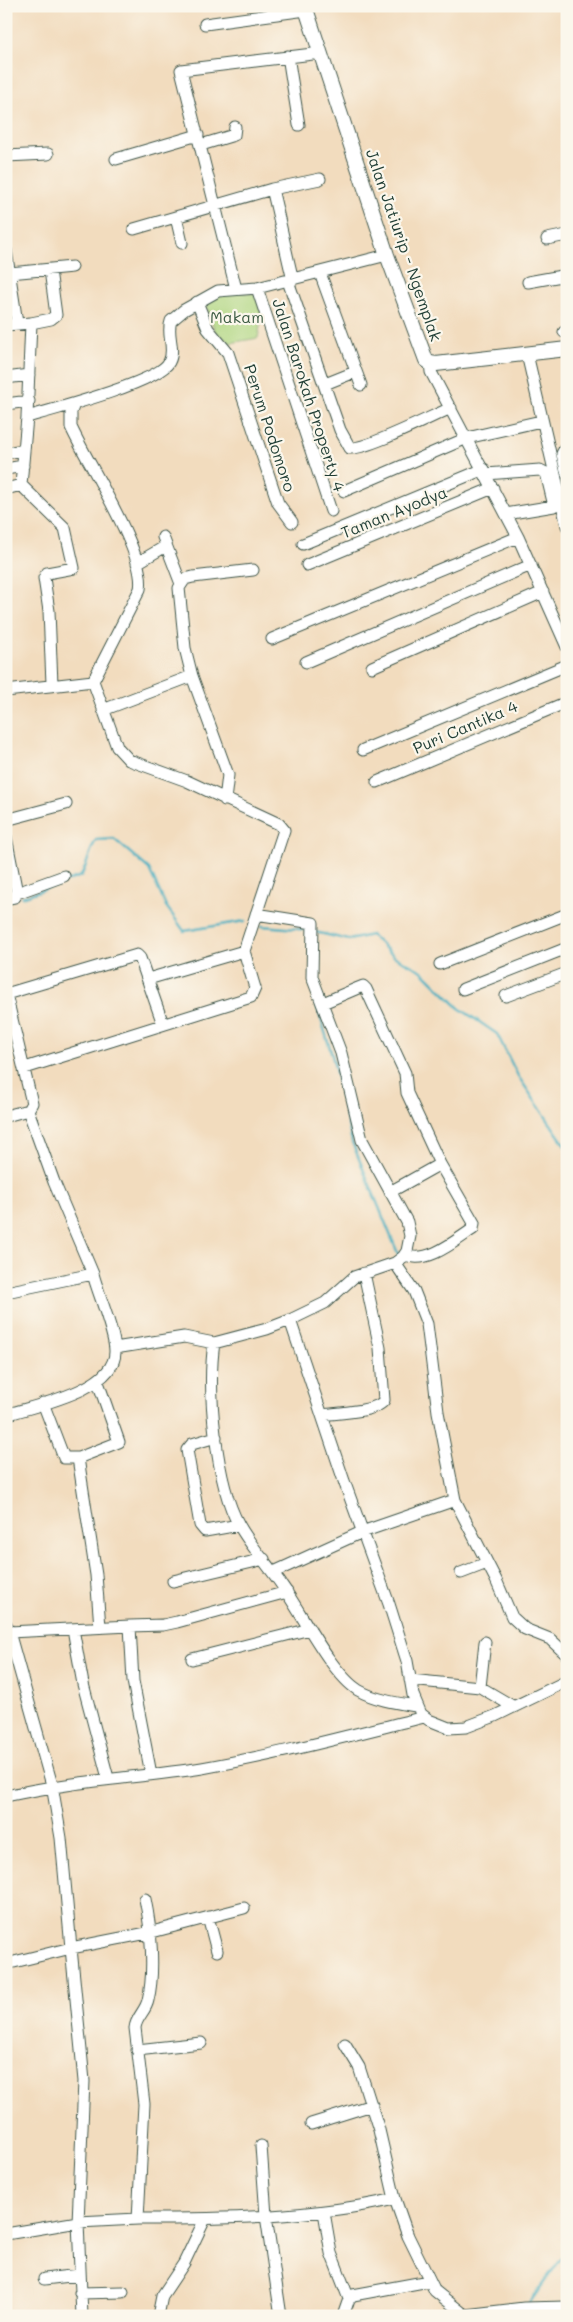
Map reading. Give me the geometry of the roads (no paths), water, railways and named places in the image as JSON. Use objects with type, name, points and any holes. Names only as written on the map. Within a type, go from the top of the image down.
[{"type":"street","points":[[205,24],[305,8]]},
{"type":"street","name":"Jalan Jatiurip - Ngemplak","points":[[305,8],[387,255],[424,357],[430,363],[567,349]]},
{"type":"street","points":[[236,290],[181,70],[321,53]]},
{"type":"street","points":[[288,56],[299,125]]},
{"type":"street","points":[[116,159],[200,140],[234,135],[235,127]]},
{"type":"street","points":[[6,156],[48,154]]},
{"type":"street","points":[[134,229],[272,189],[320,179]]},
{"type":"street","points":[[272,189],[283,228],[282,239],[290,281],[343,437],[350,448],[356,449],[451,408]]},
{"type":"street","points":[[176,217],[182,243]]},
{"type":"street","points":[[547,239],[567,235]]},
{"type":"street","points":[[6,250],[10,273],[12,324],[51,319],[56,314],[50,270]]},
{"type":"street","points":[[27,417],[139,382],[161,371],[171,358],[171,321],[197,302],[218,291],[257,288],[290,281],[387,255]]},
{"type":"street","points":[[10,273],[72,267]]},
{"type":"street","points":[[320,273],[361,385]]},
{"type":"street","points":[[528,282],[567,276]]},
{"type":"street","name":"Jalan Barokah Property 4","points":[[257,288],[331,511]]},
{"type":"street","name":"Perum Podomoro","points":[[197,302],[208,329],[228,352],[278,503],[292,522]]},
{"type":"street","points":[[21,485],[30,375],[31,323]]},
{"type":"street","points":[[534,353],[541,421],[567,526]]},
{"type":"street","points":[[430,363],[431,372],[494,488],[531,564],[567,647]]},
{"type":"street","points":[[325,384],[355,372]]},
{"type":"street","points":[[6,378],[30,375]]},
{"type":"street","points":[[6,404],[28,401]]},
{"type":"street","points":[[25,1068],[251,997],[255,988],[244,951],[284,834],[284,828],[187,781],[129,760],[117,746],[93,681],[140,590],[142,580],[129,542],[71,427],[69,405]]},
{"type":"street","points":[[344,491],[467,438],[541,421]]},
{"type":"street","points":[[567,444],[562,454],[567,474]]},
{"type":"street","points":[[6,453],[23,450]]},
{"type":"street","points":[[6,469],[23,466]]},
{"type":"street","points":[[303,544],[485,472],[540,470],[546,473],[554,506],[506,514]]},
{"type":"street","points":[[6,489],[21,485]]},
{"type":"street","points":[[21,485],[65,528],[74,568],[47,573],[44,578],[59,684]]},
{"type":"street","name":"Taman Ayodya","points":[[307,565],[494,488]]},
{"type":"street","points":[[272,639],[518,538]]},
{"type":"street","points":[[137,562],[164,541],[181,584],[179,602],[185,648],[192,676],[228,772],[226,800]]},
{"type":"street","points":[[306,662],[531,564]]},
{"type":"street","points":[[181,584],[185,579],[193,577],[253,570]]},
{"type":"street","points":[[372,666],[543,592]]},
{"type":"street","points":[[363,750],[567,665]]},
{"type":"street","points":[[103,710],[192,676]]},
{"type":"street","points":[[6,691],[93,681]]},
{"type":"street","name":"Puri Cantika 4","points":[[377,782],[567,702]]},
{"type":"street","points":[[6,820],[66,804]]},
{"type":"street","points":[[6,837],[12,896],[64,876]]},
{"type":"street","points":[[256,914],[311,922],[312,976],[341,1052],[362,1140],[409,1229],[401,1259],[427,1324],[438,1412],[455,1500],[517,1623],[550,1639],[567,1655]]},
{"type":"street","points":[[440,964],[567,914]]},
{"type":"street","points":[[462,989],[567,948]]},
{"type":"street","points":[[148,979],[244,951]]},
{"type":"street","points":[[6,1116],[28,1110],[32,1105],[32,1097],[6,994],[133,955],[140,958],[163,1024]]},
{"type":"street","points":[[506,996],[567,973]]},
{"type":"street","points":[[115,1348],[184,1337],[214,1343],[258,1332],[290,1320],[325,1303],[354,1277],[364,1272],[401,1259],[417,1259],[426,1256],[452,1243],[474,1226],[440,1164],[407,1093],[405,1073],[366,989],[363,986],[323,1003]]},
{"type":"street","points":[[6,1415],[98,1382],[110,1369],[115,1359],[115,1348],[93,1274],[54,1182],[28,1110]]},
{"type":"street","points":[[390,1192],[440,1164]]},
{"type":"street","points":[[322,1415],[374,1408],[382,1404],[384,1400],[380,1348],[364,1272]]},
{"type":"street","points":[[6,1292],[93,1274]]},
{"type":"street","points":[[290,1320],[362,1532],[389,1604],[407,1661],[416,1706],[424,1717],[449,1728],[458,1728],[496,1716],[567,1681]]},
{"type":"street","points":[[214,1343],[212,1374],[216,1438],[229,1501],[239,1525],[274,1572],[342,1675],[358,1690],[374,1696],[416,1706]]},
{"type":"street","points":[[43,1403],[64,1458],[78,1458],[119,1442],[98,1382]]},
{"type":"street","points":[[216,1438],[192,1444],[187,1450],[200,1525],[205,1531],[239,1525]]},
{"type":"street","points":[[78,1458],[96,1575],[100,1627]]},
{"type":"street","points":[[274,1572],[362,1532],[455,1500]]},
{"type":"street","points":[[173,1581],[264,1559]]},
{"type":"street","points":[[461,1573],[486,1563]]},
{"type":"street","points":[[82,2316],[78,2222],[84,2081],[61,1838],[52,1786],[7,1629],[73,1629],[163,1625],[287,1592]]},
{"type":"street","points":[[130,1626],[133,1681],[151,1774]]},
{"type":"street","points":[[73,1629],[83,1684],[108,1778]]},
{"type":"street","points":[[192,1660],[310,1629]]},
{"type":"street","points":[[480,1687],[485,1642]]},
{"type":"street","points":[[410,1680],[480,1687],[514,1707]]},
{"type":"street","points":[[6,1796],[52,1786],[199,1768],[424,1717]]},
{"type":"street","points":[[138,2219],[144,2104],[137,2050],[136,2020],[149,1998],[152,1932],[145,1899]]},
{"type":"street","points":[[6,1964],[71,1948],[152,1932],[244,1908]]},
{"type":"street","points":[[208,1917],[217,1951]]},
{"type":"street","points":[[137,2050],[201,2042]]},
{"type":"street","points":[[345,2044],[359,2068],[372,2105],[395,2199],[408,2236],[429,2281],[441,2297],[465,2316],[529,2308],[567,2307]]},
{"type":"street","points":[[312,2124],[372,2105]]},
{"type":"street","points":[[261,2146],[266,2216],[281,2316]]},
{"type":"street","points":[[6,2234],[78,2222],[138,2219],[208,2219],[324,2212],[395,2199]]},
{"type":"street","points":[[324,2212],[331,2253],[349,2298]]},
{"type":"street","points":[[158,2316],[162,2296],[208,2219]]},
{"type":"street","points":[[44,2279],[79,2275]]},
{"type":"street","points":[[343,2316],[349,2298],[353,2295],[429,2281]]},
{"type":"street","points":[[80,2293],[122,2292]]},
{"type":"waterway","points":[[22,897],[81,876],[96,840],[114,839],[149,869],[166,906],[184,931],[245,921]]},
{"type":"waterway","points":[[262,926],[310,930]]},
{"type":"waterway","points":[[315,932],[349,940],[371,935],[395,957],[422,971],[459,1008],[497,1034],[518,1076],[567,1148]]},
{"type":"waterway","points":[[316,1003],[332,1055],[352,1142],[399,1256]]},
{"type":"waterway","points":[[528,2305],[567,2250]]},
{"type":"park label","name":"Makam","points":[[237,317]]}]
